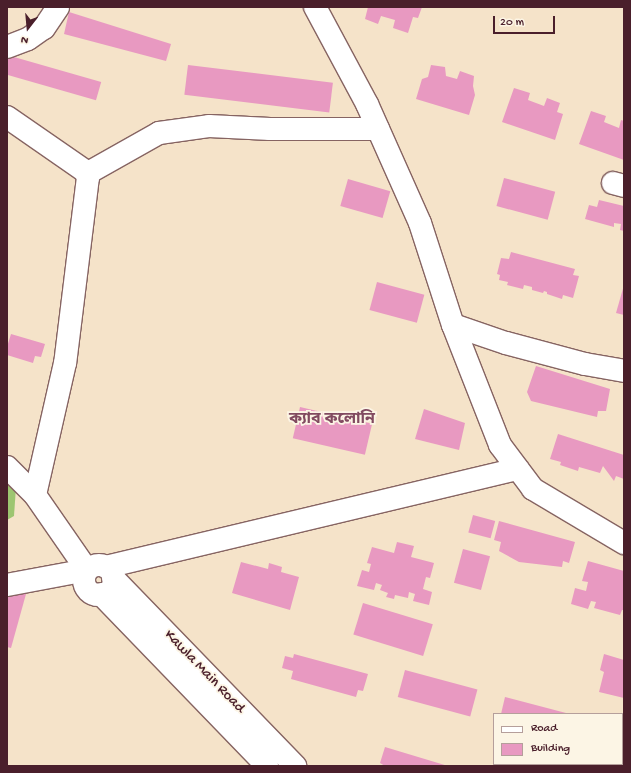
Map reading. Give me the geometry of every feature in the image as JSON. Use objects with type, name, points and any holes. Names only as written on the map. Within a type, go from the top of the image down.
[{"type":"street","points":[[7,47],[28,39],[44,28],[58,7]]},
{"type":"street","points":[[315,7],[378,129],[420,222],[453,325],[500,445],[533,489],[624,543]]},
{"type":"street","points":[[7,117],[88,173]]},
{"type":"street","points":[[88,173],[159,133],[209,126],[270,129],[378,129]]},
{"type":"street","points":[[35,495],[65,363],[88,173]]},
{"type":"street","points":[[453,325],[506,342],[578,362],[624,371]]},
{"type":"street","points":[[7,467],[35,495],[102,577]]},
{"type":"street","points":[[7,585],[102,577],[518,469]]},
{"type":"street","name":"Kawla Main Road","points":[[102,577],[267,766]]},
{"type":"street","name":"Kawla Main Road","points":[[102,577],[295,766]]},
{"type":"green space","points":[[7,477],[16,487],[14,516],[7,520]]},
{"type":"building","points":[[368,7],[422,7],[418,18],[413,17],[408,33],[393,28],[395,20],[381,16],[378,24],[365,19]]},
{"type":"building","points":[[69,12],[171,44],[166,61],[64,34]]},
{"type":"building","points":[[7,55],[101,82],[96,100],[7,75]]},
{"type":"building","points":[[188,65],[333,83],[329,113],[184,95]]},
{"type":"building","points":[[431,65],[445,67],[446,76],[457,79],[460,71],[474,76],[473,86],[475,95],[469,115],[416,99],[422,79],[428,77]]},
{"type":"building","points":[[514,88],[530,93],[528,100],[544,106],[547,98],[560,103],[557,112],[563,114],[555,140],[502,122]]},
{"type":"building","points":[[591,111],[606,116],[604,122],[619,128],[621,120],[624,121],[624,160],[579,144]]},
{"type":"building","points":[[504,178],[555,192],[548,220],[496,206]]},
{"type":"building","points":[[348,179],[390,191],[383,218],[340,206]]},
{"type":"building","points":[[599,200],[624,206],[624,231],[620,230],[621,224],[614,223],[614,227],[585,219],[589,205],[597,207]]},
{"type":"building","points":[[511,252],[575,269],[573,275],[579,276],[573,298],[563,295],[562,299],[547,294],[547,292],[544,291],[543,293],[532,290],[532,287],[524,285],[523,289],[507,285],[508,282],[499,280],[500,275],[497,274],[501,258],[509,259]]},
{"type":"building","points":[[377,282],[424,295],[417,323],[369,310]]},
{"type":"building","points":[[624,285],[624,315],[616,313]]},
{"type":"building","points":[[11,334],[45,344],[41,357],[35,356],[33,363],[7,355],[7,347]]},
{"type":"building","points":[[536,366],[610,389],[606,411],[598,411],[597,417],[531,401],[527,392]]},
{"type":"building","points":[[300,407],[372,424],[365,455],[293,438]]},
{"type":"building","points":[[424,409],[465,423],[459,450],[415,439]]},
{"type":"building","points":[[558,434],[624,455],[624,479],[616,476],[614,481],[603,466],[600,473],[579,467],[578,471],[560,465],[561,462],[550,459]]},
{"type":"building","points":[[473,515],[495,521],[491,538],[468,532]]},
{"type":"building","points":[[499,521],[575,542],[569,563],[563,561],[562,567],[519,562],[499,551],[501,542],[494,540]]},
{"type":"building","points":[[397,542],[414,546],[411,557],[434,563],[430,578],[426,577],[423,589],[432,592],[429,605],[413,601],[415,594],[409,592],[408,598],[395,595],[394,599],[386,597],[388,593],[380,590],[382,585],[376,583],[374,590],[357,586],[362,570],[369,572],[371,564],[367,563],[372,547],[394,553]]},
{"type":"building","points":[[463,549],[490,556],[481,590],[454,583]]},
{"type":"building","points":[[588,561],[624,571],[624,610],[622,610],[620,615],[594,608],[596,602],[591,601],[588,609],[571,604],[575,588],[586,591],[588,582],[582,581]]},
{"type":"building","points":[[241,562],[268,569],[269,563],[282,567],[281,572],[299,577],[290,610],[232,593]]},
{"type":"building","points":[[9,589],[26,594],[11,648],[7,647],[7,594]]},
{"type":"building","points":[[363,603],[433,624],[423,656],[353,635]]},
{"type":"building","points":[[294,654],[368,674],[363,691],[358,690],[356,697],[291,679],[293,671],[282,668],[285,656],[293,658]]},
{"type":"building","points":[[604,654],[624,660],[624,698],[599,692],[604,672],[600,670]]},
{"type":"building","points":[[405,670],[477,689],[470,716],[398,697]]},
{"type":"building","points":[[505,697],[566,713],[501,713]]},
{"type":"building","points":[[385,747],[448,766],[385,766],[380,763]]},
{"type":"building","points":[[624,750],[624,766],[599,766],[623,765]]},
{"type":"district","name":"ক্যাব কলোনি","points":[[332,421]]}]
